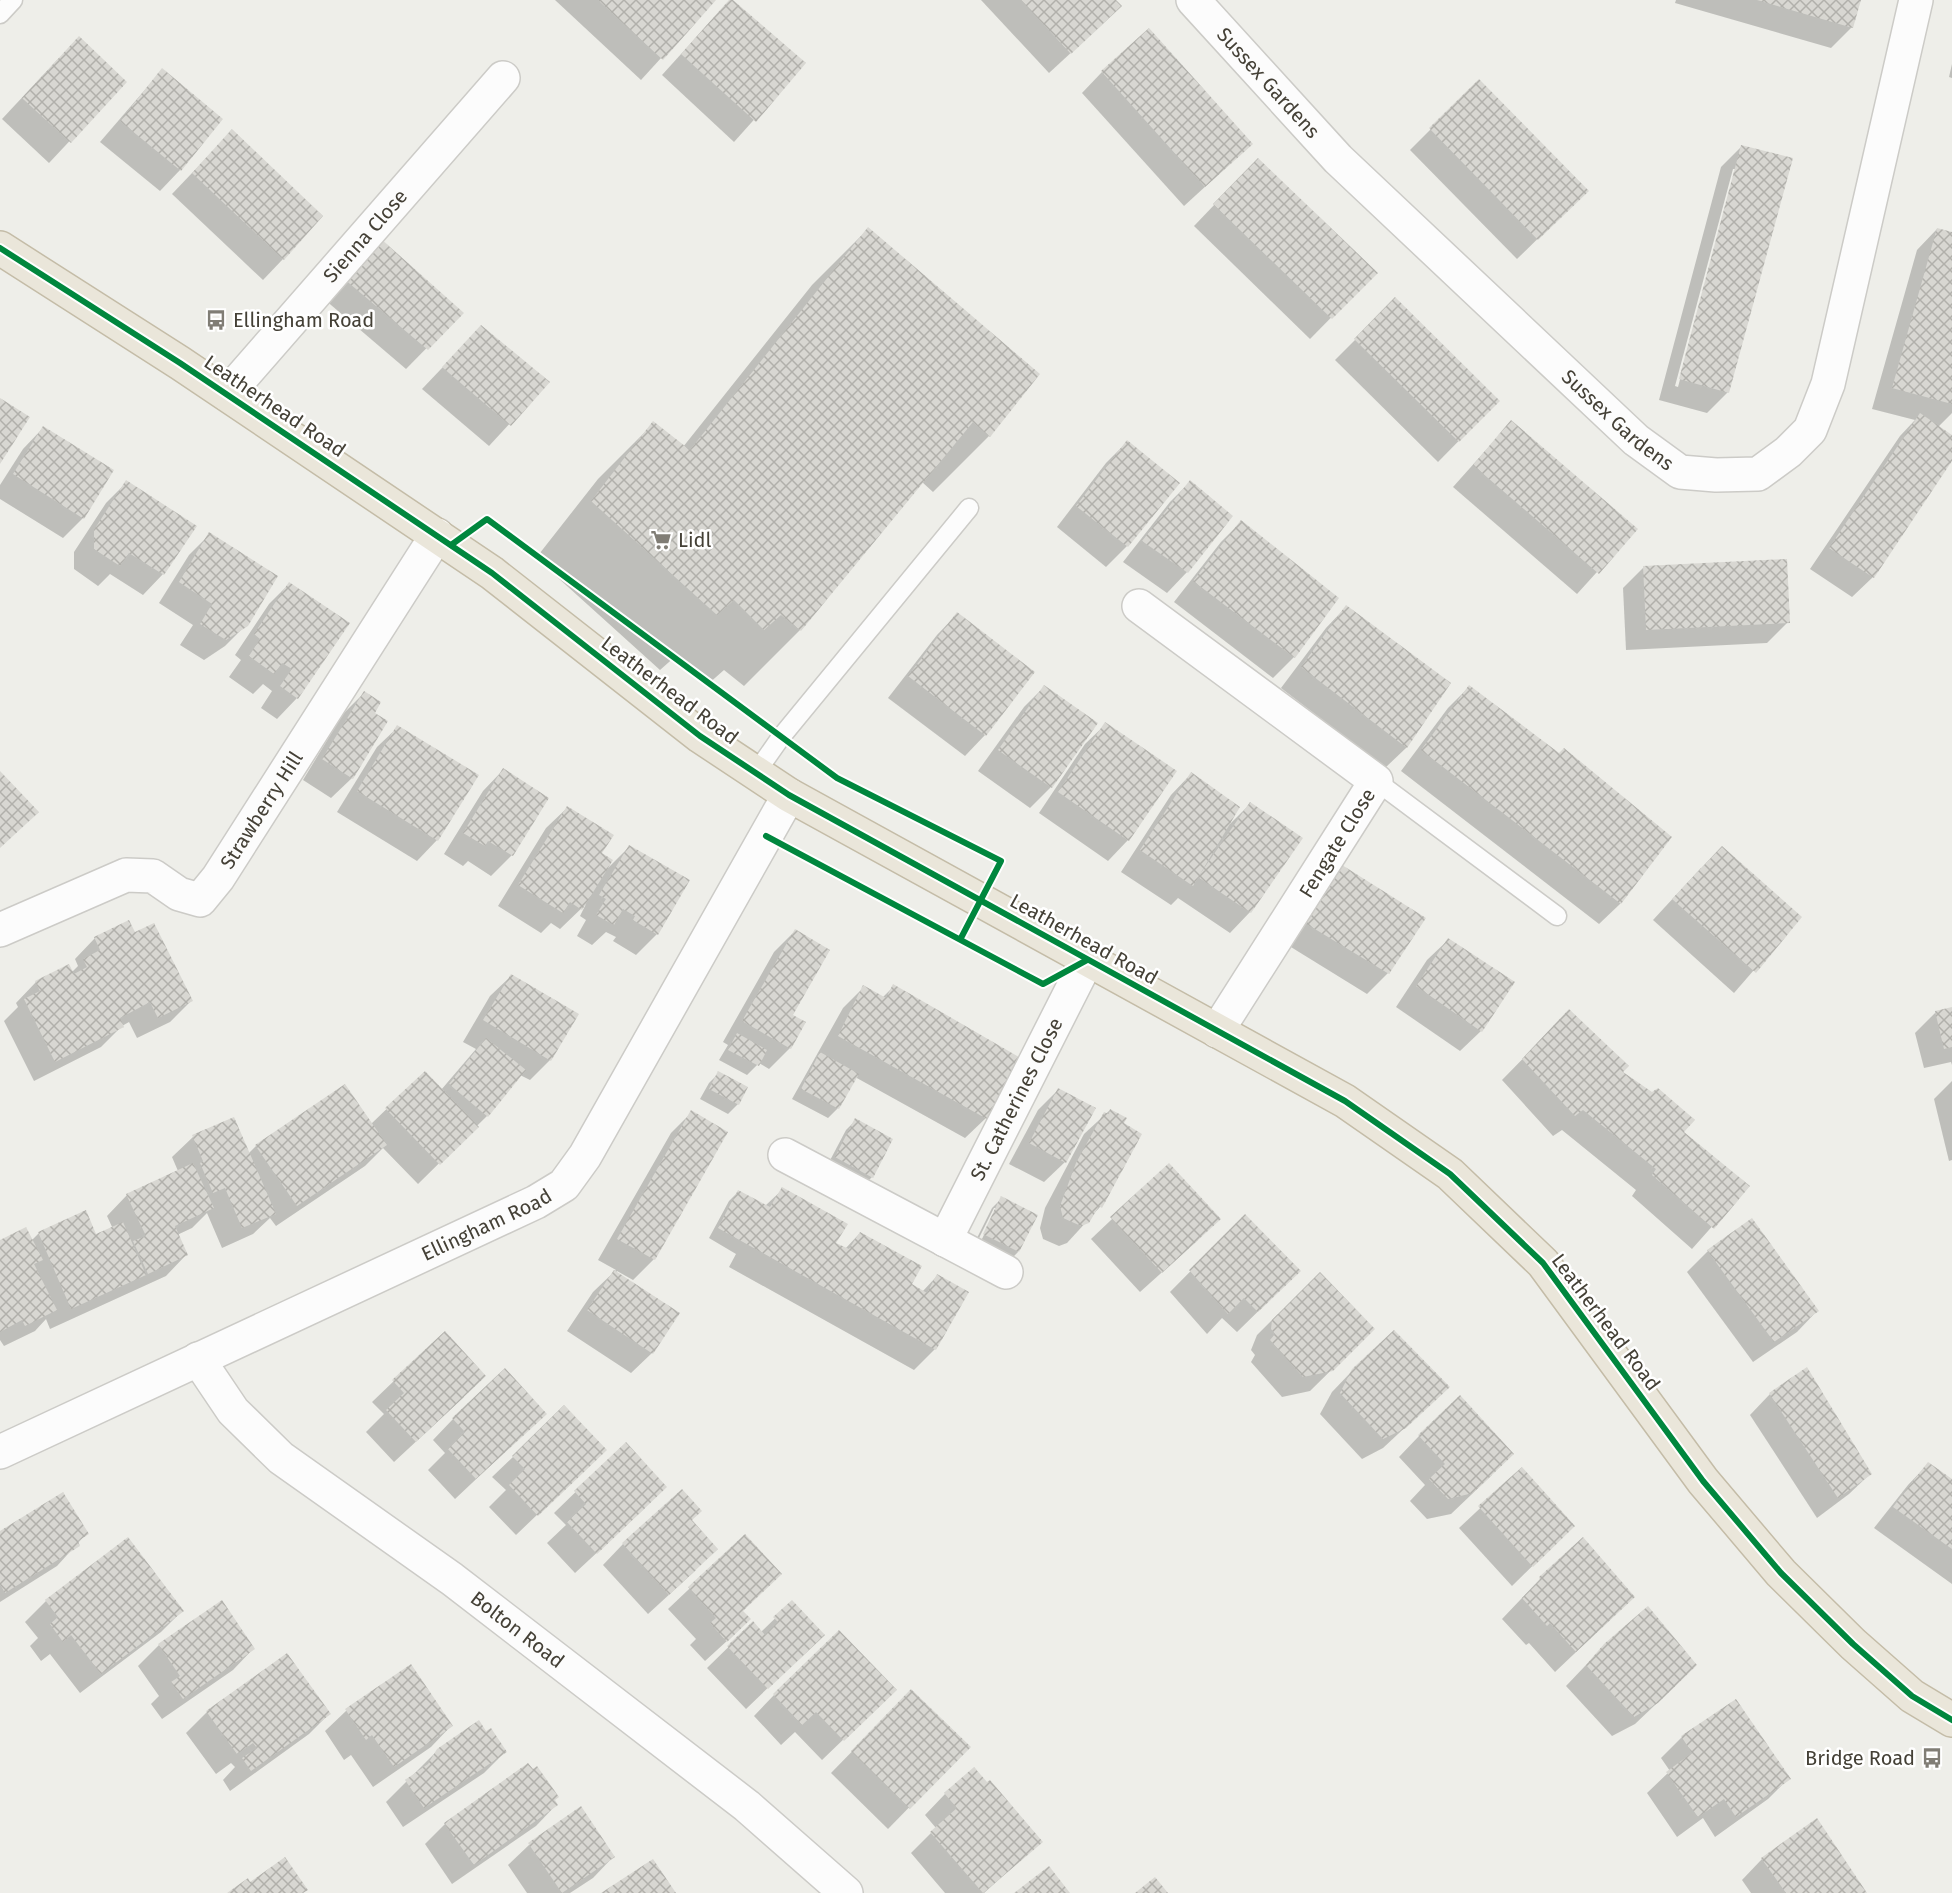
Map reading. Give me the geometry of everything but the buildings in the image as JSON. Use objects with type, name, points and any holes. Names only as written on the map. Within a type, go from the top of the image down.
[{"type":"highway","name":"Leatherhead Road","points":[[0,248],[227,394],[492,573],[699,736],[755,774],[789,795],[1345,1101],[1450,1174],[1543,1263],[1703,1481],[1781,1573],[1853,1644],[1912,1696],[1952,1720]]},
{"type":"street","name":"Sussex Gardens","points":[[1193,0],[1338,159],[1636,440],[1680,472],[1716,475],[1758,474],[1788,452],[1810,430],[1828,384],[1917,0]]},
{"type":"street","name":"Sienna Close","points":[[227,394],[503,78]]},
{"type":"street","name":"Strawberry Hill","points":[[0,930],[126,876],[153,876],[179,894],[200,900],[218,878],[437,535]]},
{"type":"street","name":"Fengate Close","points":[[1138,606],[1376,781],[1217,1031]]},
{"type":"street","name":"Ellingham Road","points":[[0,1452],[536,1202],[564,1185],[585,1156],[789,795]]},
{"type":"street","name":"St. Catherines Close","points":[[945,1240],[1087,960]]},
{"type":"street","points":[[785,1155],[1006,1272]]},
{"type":"street","name":"Bolton Road","points":[[198,1359],[233,1411],[281,1458],[452,1579],[738,1799],[846,1893]]},
{"type":"lane","points":[[0,14],[13,0]]},
{"type":"lane","points":[[755,774],[781,737],[969,508]]},
{"type":"lane","points":[[1376,781],[1557,916]]},
{"type":"cycle path","points":[[0,248],[180,363],[492,573],[700,736],[789,795],[1345,1101],[1450,1174],[1543,1263],[1703,1481],[1781,1573],[1853,1644],[1912,1696],[1952,1720]]},
{"type":"cycle path","points":[[451,545],[487,519],[837,778],[1001,861],[961,938]]},
{"type":"cycle path","points":[[766,836],[1043,984],[1087,960]]},
{"type":"place","name":"Ellingham Road","points":[[216,320]]},
{"type":"place","name":"Lidl","points":[[661,540]]},
{"type":"place","name":"Bridge Road","points":[[1932,1758]]}]
